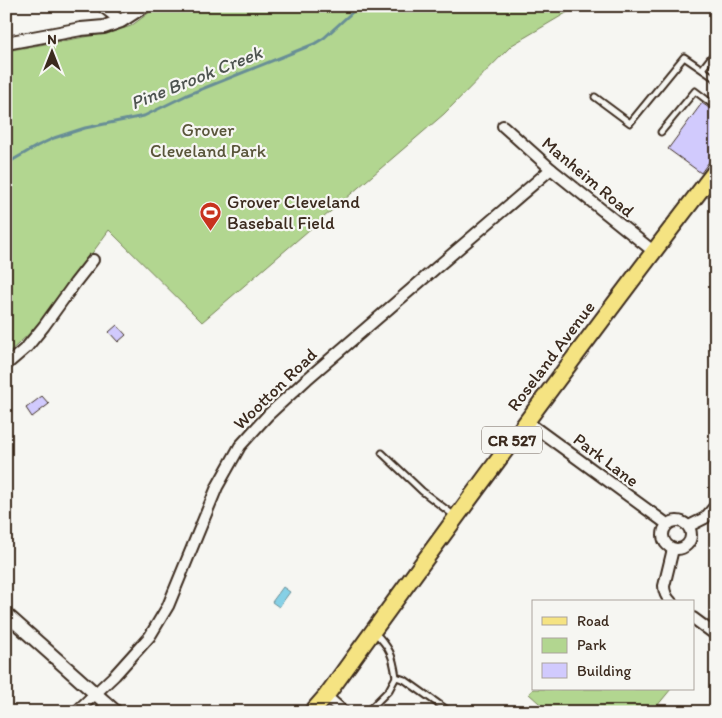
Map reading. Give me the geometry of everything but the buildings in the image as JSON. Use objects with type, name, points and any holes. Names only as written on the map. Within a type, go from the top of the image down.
[{"type":"main road","name":"Roseland Avenue","points":[[310,711],[326,696],[526,421],[653,251],[714,175]]},
{"type":"street","points":[[102,6],[121,21]]},
{"type":"street","points":[[6,42],[80,29],[104,27],[121,21],[144,6]]},
{"type":"street","name":"Manheim Road","points":[[503,126],[551,168],[653,251]]},
{"type":"street","name":"Wootton Road","points":[[76,712],[115,676],[150,636],[168,606],[217,487],[240,446],[268,415],[307,379],[551,168]]},
{"type":"street","points":[[6,365],[26,347],[44,326],[93,260]]},
{"type":"street","name":"Park Lane","points":[[526,421],[667,524]]},
{"type":"street","points":[[689,526],[705,518],[715,506]]},
{"type":"street","points":[[678,520],[689,526],[692,531],[692,538],[685,547],[679,550],[673,549],[664,541],[662,535],[664,529],[672,521],[678,520]]},
{"type":"street","points":[[669,600],[664,591],[664,579],[673,549]]},
{"type":"street","points":[[6,614],[116,712]]},
{"type":"street","points":[[694,619],[716,635]]},
{"type":"street","points":[[326,696],[344,712]]},
{"type":"lane","points":[[702,69],[716,51]]},
{"type":"lane","points":[[595,97],[630,123],[684,57],[716,79]]},
{"type":"lane","points":[[661,132],[695,91],[716,107]]},
{"type":"lane","points":[[382,453],[422,491],[456,517]]},
{"type":"lane","points":[[367,712],[389,690],[396,677],[388,648],[384,641],[373,631]]},
{"type":"lane","points":[[396,677],[405,680],[447,710]]},
{"type":"green space","name":"Grover Cleveland Park","points":[[158,6],[578,6],[512,45],[444,114],[202,322],[109,230],[42,322],[6,355],[6,51],[113,32],[131,26]]},
{"type":"green space","points":[[532,690],[670,690],[652,712],[549,712],[529,694]]},
{"type":"water","points":[[283,587],[290,592],[279,607],[272,602]]},
{"type":"waterway","name":"Pine Brook Creek","points":[[6,164],[54,138],[85,128],[144,116],[187,95],[314,44],[324,38],[359,6]]},
{"type":"place","name":"Grover Cleveland Baseball Field","points":[[211,231]]}]
